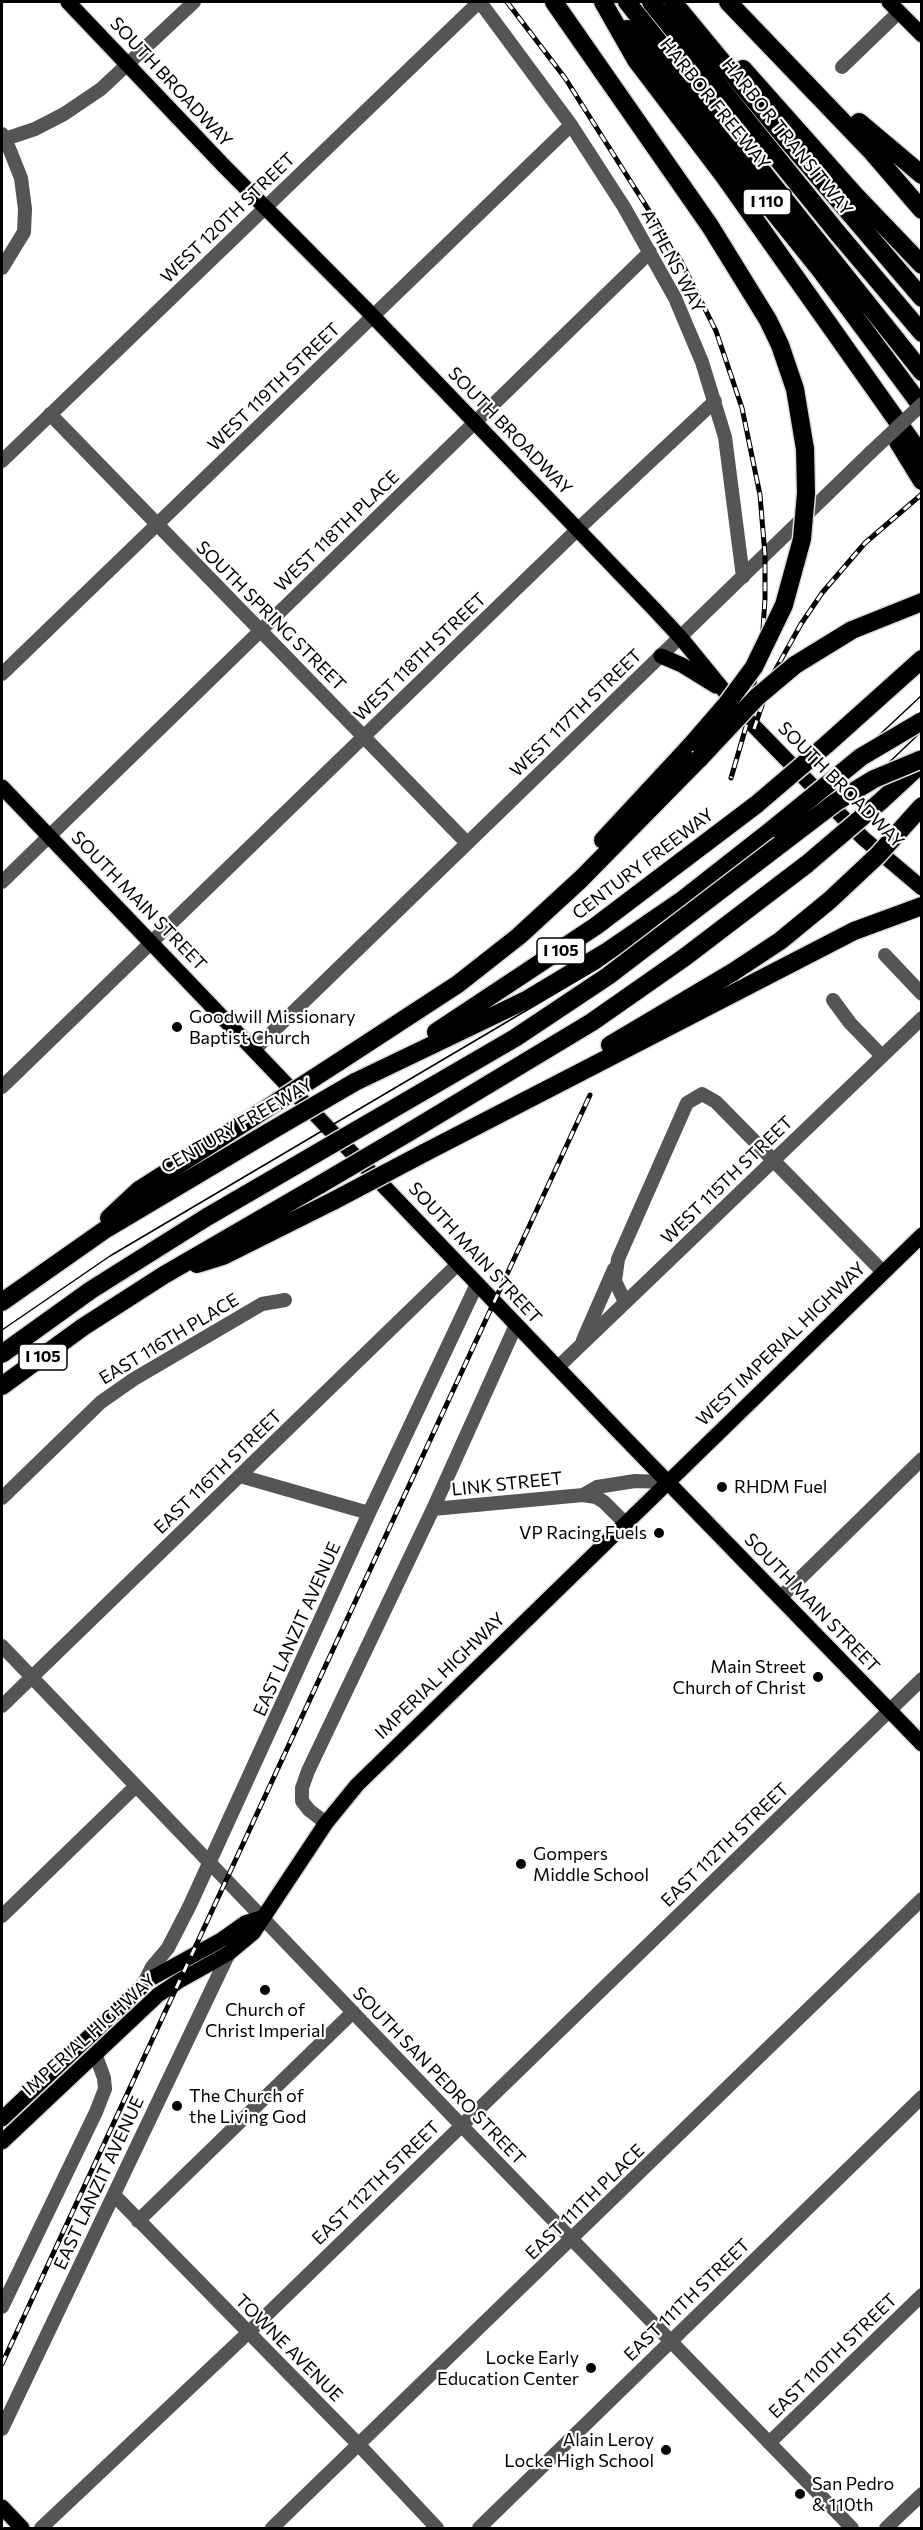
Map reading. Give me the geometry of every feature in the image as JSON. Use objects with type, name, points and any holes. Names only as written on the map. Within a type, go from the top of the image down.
[{"type":"highway","points":[[554,2],[710,226],[759,304],[788,367],[799,409],[805,449],[806,493],[802,539],[784,605],[754,667],[696,751]]},
{"type":"highway","points":[[604,2],[636,60],[724,176],[921,456]]},
{"type":"highway","name":"HARBOR FREEWAY","points":[[604,2],[818,267],[921,405]]},
{"type":"highway","points":[[627,2],[886,325],[921,372]]},
{"type":"highway","name":"HARBOR TRANSITWAY","points":[[651,2],[921,333]]},
{"type":"highway","name":"HARBOR FREEWAY","points":[[673,2],[921,298]]},
{"type":"highway","points":[[682,2],[921,265]]},
{"type":"highway","points":[[730,2],[876,138],[921,175]]},
{"type":"highway","points":[[730,2],[872,152],[921,210]]},
{"type":"highway","points":[[806,292],[921,481]]},
{"type":"highway","points":[[74,1250],[139,1190],[404,1020],[480,958],[550,894],[696,751],[795,665],[852,630],[921,602]]},
{"type":"highway","name":"CENTURY FREEWAY","points":[[2,1302],[74,1250],[170,1190],[355,1082],[556,954],[655,883],[757,804],[920,662]]},
{"type":"highway","points":[[355,1082],[528,999],[608,951],[681,901],[861,757],[921,721]]},
{"type":"highway","points":[[2,1354],[91,1290],[207,1217],[515,1038],[608,976],[836,802],[874,779],[921,761]]},
{"type":"highway","name":"I 105","points":[[2,1386],[83,1328],[164,1275],[406,1134],[600,1016],[685,957],[807,864],[862,818],[921,761]]},
{"type":"highway","points":[[553,1086],[605,1048],[733,972],[780,941],[831,900],[870,863],[921,806]]},
{"type":"highway","points":[[164,1275],[223,1256],[854,931],[921,906]]},
{"type":"main road","name":"SOUTH BROADWAY","points":[[68,2],[681,638],[748,720],[863,838],[921,888]]},
{"type":"main road","points":[[894,7],[921,35]]},
{"type":"main road","points":[[661,656],[682,665],[724,690]]},
{"type":"main road","name":"SOUTH MAIN STREET","points":[[2,787],[255,1049],[557,1368],[921,1744]]},
{"type":"main road","name":"WEST IMPERIAL HIGHWAY","points":[[669,1482],[921,1235]]},
{"type":"main road","name":"IMPERIAL HIGHWAY","points":[[2,2142],[96,2056],[158,1995],[178,1981],[229,1953],[253,1933],[326,1823],[357,1785],[669,1482]]},
{"type":"main road","name":"IMPERIAL HIGHWAY","points":[[2,2120],[139,1987],[162,1971],[221,1940],[244,1923],[261,1918]]},
{"type":"main road","points":[[96,2056],[95,2046],[127,2015],[139,1987]]},
{"type":"main road","points":[[2,2507],[22,2529]]},
{"type":"street","points":[[2,268],[24,232],[25,209],[21,178],[3,137],[35,129],[64,114],[101,89],[194,2]]},
{"type":"street","name":"ATHENS WAY","points":[[479,2],[571,125],[650,252],[675,298],[702,362],[724,436],[743,577]]},
{"type":"street","name":"WEST 120TH STREET","points":[[2,461],[479,2]]},
{"type":"street","points":[[842,67],[894,7]]},
{"type":"street","name":"WEST 119TH STREET","points":[[2,674],[571,125]]},
{"type":"street","name":"WEST 118TH PLACE","points":[[2,882],[650,252]]},
{"type":"street","name":"WEST 118TH STREET","points":[[2,1087],[578,530],[715,401]]},
{"type":"street","name":"WEST 117TH STREET","points":[[255,1049],[921,405]]},
{"type":"street","name":"SOUTH SPRING STREET","points":[[50,414],[467,843]]},
{"type":"street","points":[[885,956],[921,994]]},
{"type":"street","points":[[833,1000],[850,1023],[882,1056]]},
{"type":"street","name":"WEST 115TH STREET","points":[[557,1368],[921,1018]]},
{"type":"street","points":[[581,1345],[687,1103],[702,1094],[716,1102],[883,1272]]},
{"type":"street","points":[[618,1259],[615,1281],[626,1302]]},
{"type":"street","name":"EAST 116TH STREET","points":[[2,1706],[458,1264]]},
{"type":"street","name":"EAST LANZIT AVENUE","points":[[139,1987],[168,1948],[209,1864],[369,1513],[477,1284]]},
{"type":"street","name":"EAST 116TH PLACE","points":[[2,1498],[100,1402],[134,1379],[262,1304],[285,1300]]},
{"type":"street","points":[[326,1823],[309,1810],[302,1801],[302,1788],[308,1771],[433,1509],[516,1325]]},
{"type":"street","points":[[780,1598],[921,1459]]},
{"type":"street","points":[[240,1476],[369,1513]]},
{"type":"street","name":"LINK STREET","points":[[584,1495],[597,1487],[635,1481],[669,1482]]},
{"type":"street","name":"LINK STREET","points":[[433,1509],[584,1495],[596,1497],[604,1502],[626,1524]]},
{"type":"street","name":"SOUTH SAN PEDRO STREET","points":[[2,1646],[209,1864],[852,2529]]},
{"type":"street","name":"EAST 112TH STREET","points":[[41,2529],[249,2332],[921,1679]]},
{"type":"street","points":[[2,1916],[136,1786]]},
{"type":"street","name":"EAST 111TH PLACE","points":[[272,2529],[921,1899]]},
{"type":"street","name":"EAST LANZIT AVENUE","points":[[2,2429],[229,1953]]},
{"type":"street","points":[[138,2221],[353,2012]]},
{"type":"street","name":"EAST LANZIT AVENUE","points":[[2,2307],[105,2089],[104,2078],[96,2056]]},
{"type":"street","name":"EAST 111TH STREET","points":[[479,2529],[921,2097]]},
{"type":"street","name":"TOWNE AVENUE","points":[[114,2195],[359,2445],[437,2529]]},
{"type":"street","name":"EAST 110TH STREET","points":[[769,2443],[921,2295]]},
{"type":"street","points":[[886,2529],[921,2494]]},
{"type":"tram line","points":[[2,1330],[110,1256],[600,967],[697,898],[780,828],[922,695]]},
{"type":"tram line","points":[[541,1013],[606,974],[790,844],[881,770],[922,731]]},
{"type":"railway","points":[[507,2],[565,78],[681,261],[716,331],[742,408],[760,495],[765,555],[765,599],[763,629],[748,720],[731,778]]},
{"type":"railway","points":[[754,729],[772,676],[801,624],[822,593],[865,543],[922,494]]},
{"type":"railway","points":[[2,2364],[590,1095]]},
{"type":"place","name":"Goodwill Missionary Baptist Church","points":[[177,1027]]},
{"type":"place","name":"RHDM Fuel","points":[[722,1487]]},
{"type":"place","name":"VP Racing Fuels","points":[[659,1533]]},
{"type":"place","name":"Main Street Church of Christ","points":[[818,1677]]},
{"type":"place","name":"Gompers Middle School","points":[[521,1864]]},
{"type":"place","name":"Church of Christ Imperial","points":[[265,1990]]},
{"type":"place","name":"The Church of the Living God","points":[[177,2106]]},
{"type":"place","name":"Locke Early Education Center","points":[[591,2368]]},
{"type":"place","name":"Alain Leroy Locke High School","points":[[666,2450]]},
{"type":"place","name":"San Pedro & 110th","points":[[800,2494]]}]
